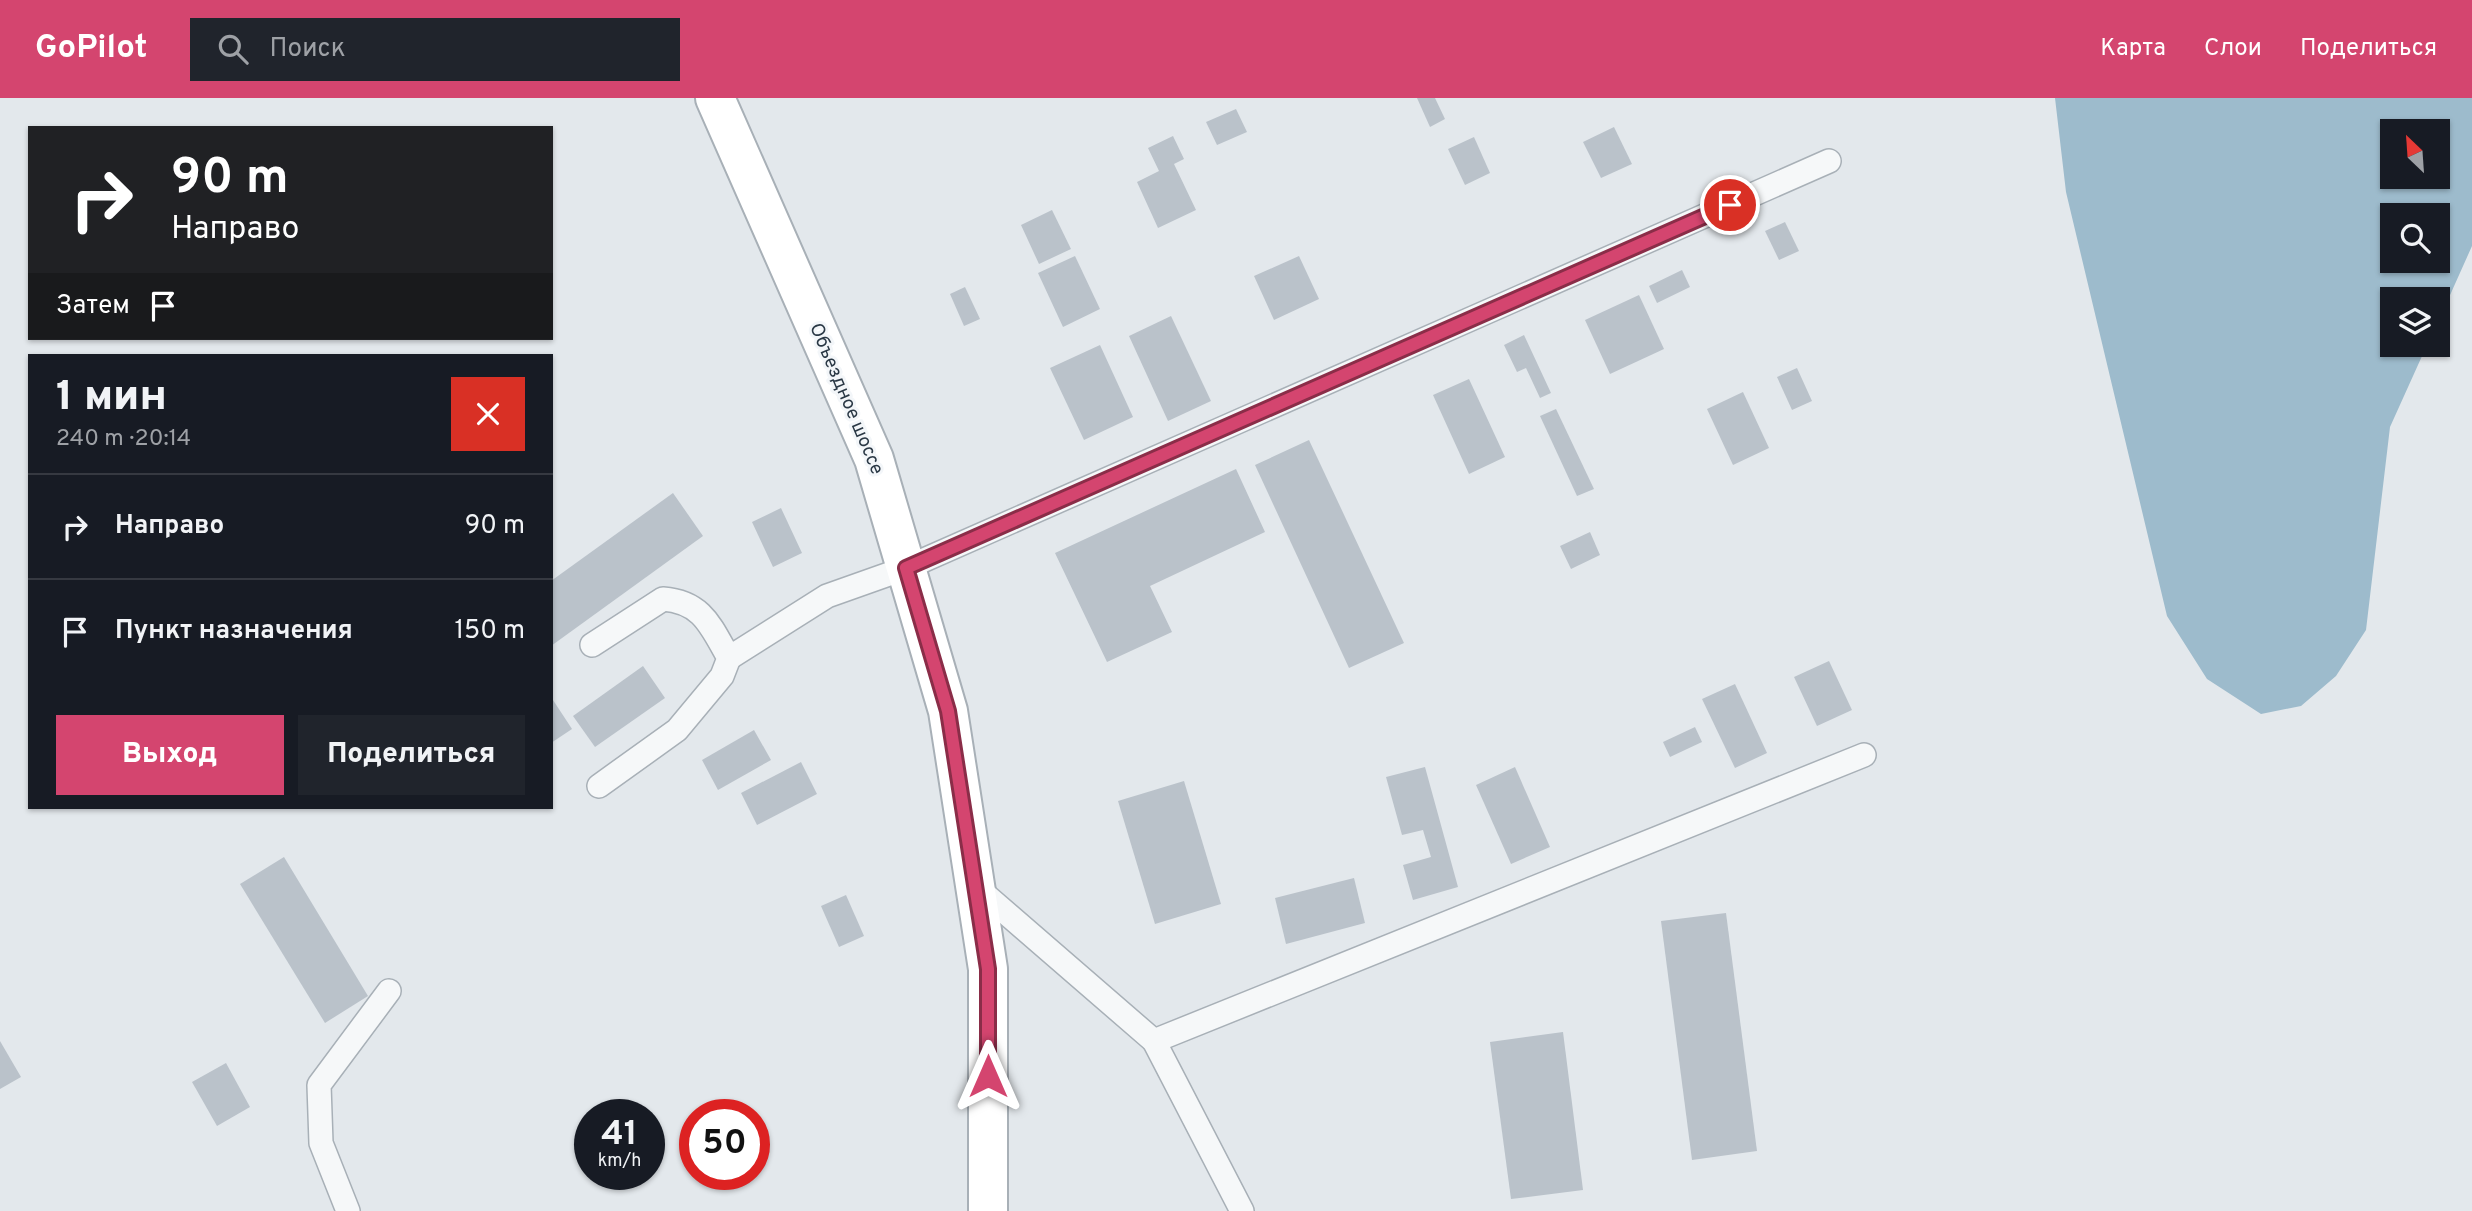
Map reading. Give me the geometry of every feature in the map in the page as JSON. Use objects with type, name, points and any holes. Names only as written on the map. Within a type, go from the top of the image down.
[{"type":"main road","name":"Объездное шоссе","points":[[715,98],[874,459],[948,711],[988,969],[988,1211]]},
{"type":"lane","points":[[599,786],[677,730],[722,676],[729,658],[827,596],[906,568],[1829,161]]},
{"type":"lane","points":[[593,645],[663,599],[676,600],[702,612],[729,658]]},
{"type":"lane","points":[[1153,1041],[1864,755]]},
{"type":"lane","points":[[975,886],[1153,1041],[1242,1211]]},
{"type":"lane","points":[[348,1211],[321,1143],[319,1084],[389,991]]},
{"type":"water","points":[[2055,98],[2472,98],[2472,246],[2450,295],[2450,287],[2380,287],[2380,357],[2422,357],[2390,427],[2366,630],[2336,676],[2301,706],[2261,714],[2207,679],[2167,616],[2066,192]]},
{"type":"building","points":[[1417,98],[1435,98],[1445,119],[1430,127]]},
{"type":"building","points":[[1236,109],[1247,132],[1217,145],[1206,122]]},
{"type":"building","points":[[1614,127],[1632,164],[1601,178],[1583,142]]},
{"type":"building","points":[[1173,136],[1184,159],[1174,164],[1196,210],[1158,228],[1137,182],[1159,171],[1148,148]]},
{"type":"building","points":[[1474,137],[1490,173],[1465,185],[1448,149]]},
{"type":"building","points":[[1052,210],[1071,249],[1039,264],[1021,225]]},
{"type":"building","points":[[1785,222],[1799,251],[1779,260],[1765,231]]},
{"type":"building","points":[[1075,256],[1100,309],[1063,327],[1038,273]]},
{"type":"building","points":[[1299,256],[1319,299],[1274,320],[1254,276]]},
{"type":"building","points":[[1682,270],[1690,287],[1657,303],[1649,286]]},
{"type":"building","points":[[965,287],[980,319],[964,326],[950,294]]},
{"type":"building","points":[[1639,295],[1664,349],[1610,374],[1585,320]]},
{"type":"building","points":[[1171,316],[1211,401],[1168,421],[1129,336]]},
{"type":"building","points":[[1524,335],[1551,393],[1540,398],[1526,368],[1517,372],[1504,345]]},
{"type":"building","points":[[1100,345],[1133,417],[1084,440],[1050,368]]},
{"type":"building","points":[[1797,368],[1812,401],[1792,410],[1777,377]]},
{"type":"building","points":[[1469,379],[1505,457],[1469,474],[1433,395]]},
{"type":"building","points":[[1743,392],[1769,448],[1733,465],[1707,409]]},
{"type":"building","points":[[1556,409],[1594,489],[1577,496],[1540,416]]},
{"type":"building","points":[[1309,440],[1404,643],[1349,668],[1255,465]]},
{"type":"building","points":[[1236,469],[1265,532],[1150,586],[1172,632],[1107,662],[1055,553]]},
{"type":"building","points":[[673,493],[703,536],[553,645],[553,580]]},
{"type":"building","points":[[781,508],[802,553],[773,567],[752,522]]},
{"type":"building","points":[[1590,532],[1600,555],[1571,569],[1560,546]]},
{"type":"building","points":[[1829,661],[1852,710],[1817,726],[1794,677]]},
{"type":"building","points":[[643,666],[665,698],[595,747],[573,716]]},
{"type":"building","points":[[1735,684],[1767,753],[1735,768],[1702,699]]},
{"type":"building","points":[[553,700],[572,729],[553,742]]},
{"type":"building","points":[[1695,727],[1702,742],[1670,757],[1663,742]]},
{"type":"building","points":[[754,730],[771,760],[718,790],[702,760]]},
{"type":"building","points":[[801,762],[817,794],[757,825],[741,793]]},
{"type":"building","points":[[1425,767],[1458,887],[1413,900],[1403,865],[1431,857],[1423,830],[1402,835],[1386,777]]},
{"type":"building","points":[[1515,767],[1550,847],[1511,864],[1476,785]]},
{"type":"building","points":[[1184,781],[1221,904],[1155,924],[1118,801]]},
{"type":"building","points":[[284,857],[368,996],[325,1023],[240,884]]},
{"type":"building","points":[[1354,878],[1365,923],[1286,944],[1275,898]]},
{"type":"building","points":[[846,895],[864,936],[839,947],[821,906]]},
{"type":"building","points":[[1726,913],[1757,1151],[1692,1160],[1661,921]]},
{"type":"building","points":[[1563,1032],[1583,1190],[1511,1199],[1490,1042]]},
{"type":"building","points":[[0,1041],[21,1077],[0,1089]]},
{"type":"building","points":[[226,1063],[250,1107],[217,1126],[192,1082]]},
{"type":"route","points":[[988,1076],[988,969],[948,711],[906,568],[1730,205]]}]
